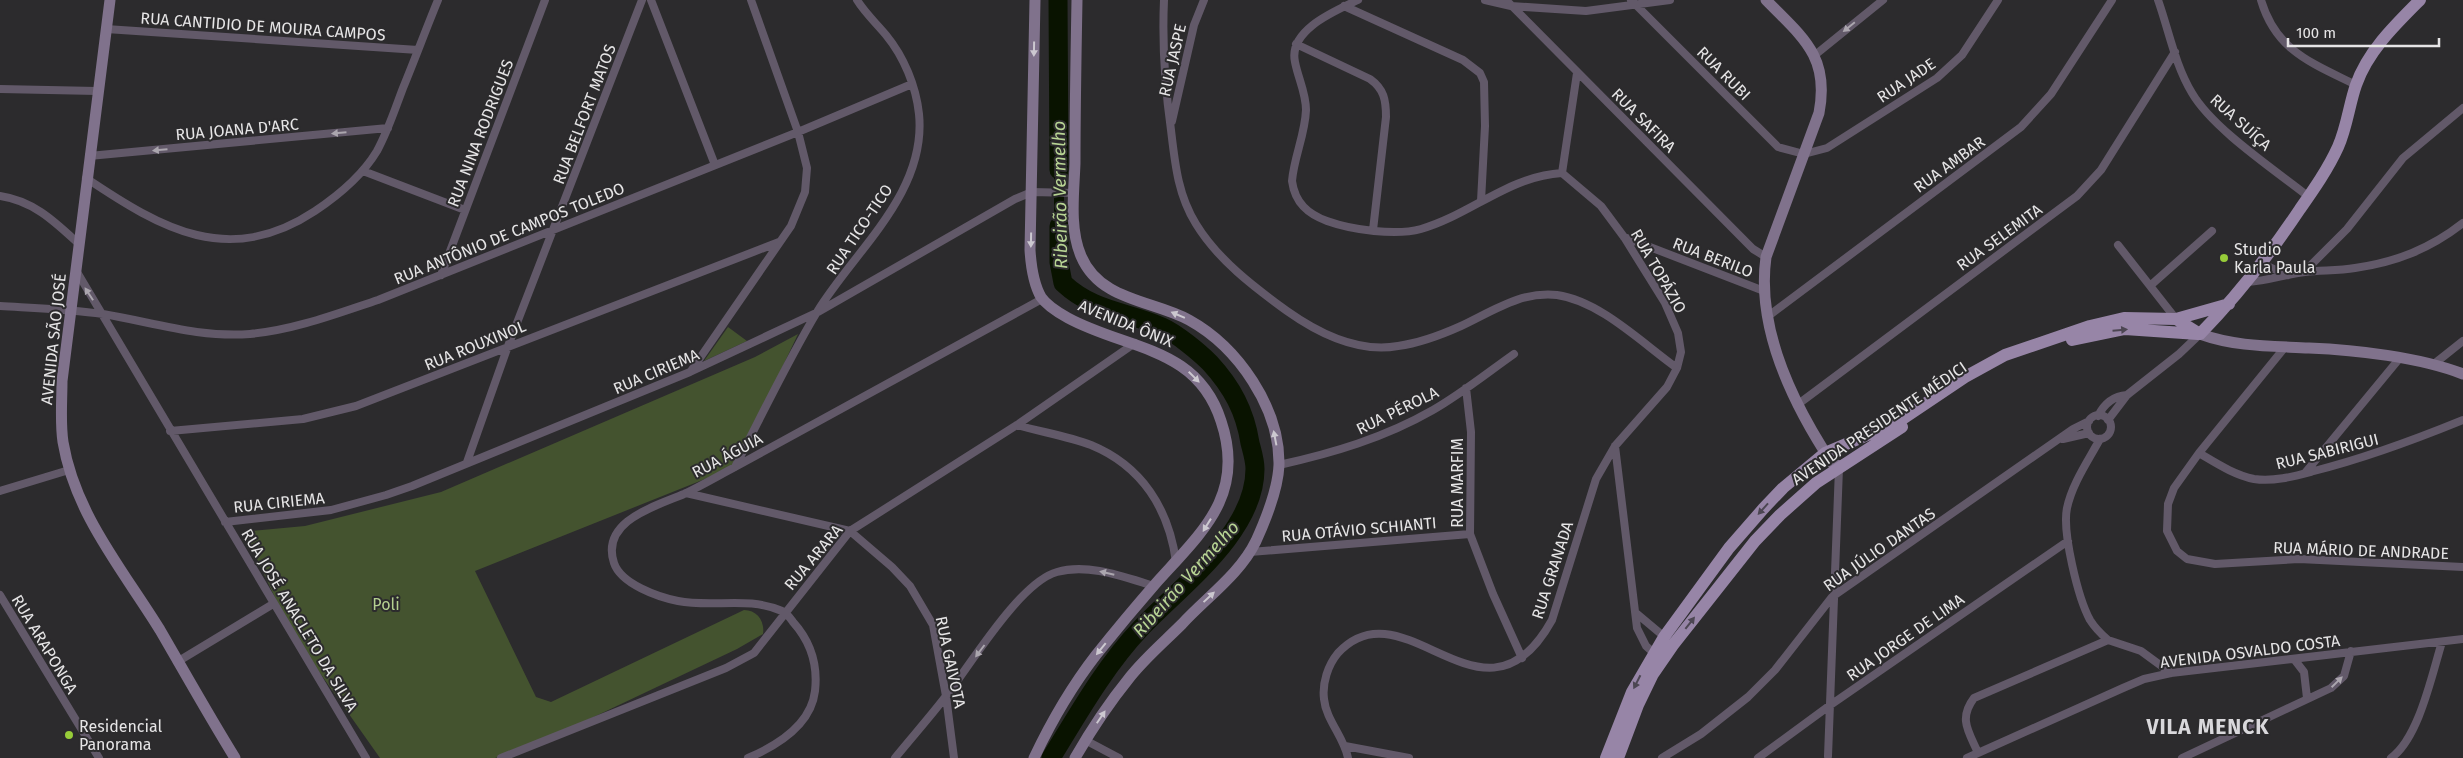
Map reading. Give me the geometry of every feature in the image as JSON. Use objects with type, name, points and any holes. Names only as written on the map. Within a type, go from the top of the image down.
[{"type":"main road","name":"AVENIDA SÃO JOSÉ","points":[[110,0],[86,178],[77,272],[62,381],[61,418],[63,441],[69,470],[79,496],[110,556],[159,630],[235,758]]},
{"type":"main road","points":[[1035,0],[1034,192],[1031,264],[1033,277],[1042,299]]},
{"type":"main road","name":"AVENIDA ÔNIX","points":[[1075,758],[1085,740],[1131,675],[1235,572],[1250,552],[1269,506],[1279,465],[1274,433],[1266,408],[1246,372],[1224,345],[1206,331],[1180,316],[1107,287],[1091,272],[1080,255],[1076,236],[1072,193],[1077,0]]},
{"type":"main road","points":[[1766,0],[1815,55],[1821,72],[1822,100],[1766,257],[1764,292],[1768,317],[1797,405],[1826,453],[1835,465],[1842,467]]},
{"type":"main road","points":[[2420,0],[2384,38],[2369,58],[2356,84],[2347,124],[2338,147],[2309,197],[2248,282],[2230,304],[2200,334],[2231,344],[2340,350],[2434,364],[2463,374]]},
{"type":"main road","name":"AVENIDA ÔNIX","points":[[1034,758],[1079,679],[1154,586],[1200,536],[1217,508],[1228,472],[1227,442],[1216,407],[1202,385],[1171,359],[1136,343],[1073,320],[1042,299]]},
{"type":"main road","points":[[2176,319],[2230,304]]},
{"type":"main road","name":"AVENIDA PRESIDENTE MÉDICI","points":[[1606,758],[1632,692],[1669,641],[1729,548],[1783,488],[1826,453],[1898,422],[1965,377],[2023,347],[2107,321],[2136,317],[2176,319],[2200,334]]},
{"type":"main road","name":"AVENIDA PRESIDENTE MÉDICI","points":[[1669,641],[1780,514],[1816,483],[1965,383],[2019,357],[2052,345],[2108,331],[2141,328],[2200,334]]},
{"type":"main road","points":[[1780,514],[1782,502],[1788,492],[1812,472],[1826,453]]},
{"type":"main road","name":"AVENIDA PRESIDENTE MÉDICI","points":[[1618,758],[1658,656]]},
{"type":"street","points":[[86,178],[136,210],[170,228],[206,239],[250,238],[301,221],[325,205],[364,171],[388,128],[438,0]]},
{"type":"street","name":"RUA NINA RODRIGUES","points":[[441,275],[545,0]]},
{"type":"street","name":"RUA BELFORT MATOS","points":[[467,462],[508,346],[555,230],[642,0]]},
{"type":"street","points":[[651,0],[715,165]]},
{"type":"street","points":[[690,372],[780,242],[795,218],[805,192],[807,168],[798,132],[751,0]]},
{"type":"street","name":"RUA TICO-TICO","points":[[735,467],[818,312],[897,200],[909,177],[918,146],[919,114],[906,66],[893,44],[857,0]]},
{"type":"street","points":[[1164,0],[1163,58],[1170,127],[1181,192],[1187,208],[1208,240],[1226,260],[1264,294],[1318,330],[1363,346],[1395,347],[1436,337],[1516,299],[1546,294],[1574,298],[1587,304],[1677,368]]},
{"type":"street","name":"RUA JASPE","points":[[1170,127],[1194,26],[1204,0]]},
{"type":"street","points":[[1358,0],[1344,6],[1314,25],[1296,44],[1294,59],[1306,109],[1305,123],[1292,173],[1293,190],[1297,199],[1308,212],[1345,227],[1409,231],[1423,228],[1527,179],[1545,174],[1562,173],[1577,73]]},
{"type":"street","points":[[1485,0],[1586,11],[1633,2],[1670,0]]},
{"type":"street","points":[[1815,55],[1883,0]]},
{"type":"street","name":"RUA JADE","points":[[1804,154],[1827,148],[1937,78],[1962,55],[1998,0]]},
{"type":"street","name":"RUA AMBAR","points":[[1768,317],[2027,121],[2050,94],[2112,0]]},
{"type":"street","name":"RUA SUÍÇA","points":[[2158,0],[2175,52],[2192,93],[2213,119],[2309,197]]},
{"type":"street","points":[[2261,0],[2266,16],[2275,33],[2294,51],[2356,84]]},
{"type":"street","name":"RUA RUBI","points":[[1633,2],[1778,147],[1804,154]]},
{"type":"street","name":"RUA SAFIRA","points":[[1508,3],[1752,249],[1766,257]]},
{"type":"street","points":[[1344,6],[1463,60],[1480,73],[1485,93],[1481,201]]},
{"type":"street","name":"RUA CANTIDIO DE MOURA CAMPOS","points":[[106,29],[418,50]]},
{"type":"street","points":[[1296,44],[1370,79],[1379,86],[1386,99],[1386,117],[1373,230]]},
{"type":"street","name":"RUA SELEMITA","points":[[1797,405],[2077,196],[2101,170],[2175,52]]},
{"type":"street","name":"RUA ANTÔNIO DE CAMPOS TOLEDO","points":[[0,306],[103,314],[198,332],[250,334],[311,322],[378,300],[555,230],[912,84]]},
{"type":"street","points":[[0,89],[97,91]]},
{"type":"street","points":[[2304,272],[2347,229],[2404,158],[2463,108]]},
{"type":"street","name":"RUA JOANA D'ARC","points":[[89,156],[388,128]]},
{"type":"street","points":[[364,171],[466,210]]},
{"type":"street","name":"RUA TOPÁZIO","points":[[1562,173],[1601,206],[1624,237],[1665,302],[1680,342],[1677,368],[1660,397],[1615,446]]},
{"type":"street","name":"RUA CIRIEMA","points":[[225,522],[309,513],[350,506],[386,496],[690,372],[818,312],[980,217],[1034,192],[1072,193]]},
{"type":"street","points":[[0,196],[19,200],[38,209],[79,244]]},
{"type":"street","points":[[2248,282],[2304,272],[2354,268],[2397,260],[2424,250],[2463,223]]},
{"type":"street","points":[[2151,285],[2212,232]]},
{"type":"street","name":"RUA BERILO","points":[[1624,237],[1764,292]]},
{"type":"street","name":"RUA ROUXINOL","points":[[170,431],[294,420],[356,406],[780,242]]},
{"type":"street","points":[[2118,244],[2176,319]]},
{"type":"street","points":[[2262,264],[2288,275]]},
{"type":"street","points":[[77,272],[85,288],[103,314]]},
{"type":"street","name":"RUA ÁGUIA","points":[[784,612],[743,602],[678,601],[634,583],[618,571],[612,556],[613,544],[618,531],[624,524],[649,508],[686,493],[735,467],[1042,299]]},
{"type":"street","name":"RUA JOSÉ ANACLETO DA SILVA","points":[[103,314],[170,431],[366,758]]},
{"type":"street","name":"RUA JÚLIO DANTAS","points":[[1662,758],[1701,734],[1748,697],[1775,670],[1832,597],[2073,429],[2098,416],[2108,403],[2127,394],[2179,354],[2200,334]]},
{"type":"street","points":[[2434,364],[2463,341]]},
{"type":"street","name":"RUA ARARA","points":[[501,758],[726,668],[754,653],[784,612],[850,531],[1017,426],[1136,343]]},
{"type":"street","name":"RUA MÁRIO DE ANDRADE","points":[[2285,347],[2199,453],[2174,488],[2168,504],[2167,531],[2172,543],[2187,559],[2215,564],[2298,559],[2463,567]]},
{"type":"street","name":"RUA PÉROLA","points":[[1279,465],[1324,456],[1412,422],[1466,388],[1514,354]]},
{"type":"street","points":[[2304,473],[2399,359]]},
{"type":"street","name":"RUA MARFIM","points":[[1466,388],[1471,432],[1470,534],[1493,594],[1522,658]]},
{"type":"street","name":"RUA JÚLIO DANTAS","points":[[2100,439],[2106,437],[2110,431],[2108,420],[2127,394]]},
{"type":"street","points":[[2098,416],[2108,420]]},
{"type":"street","name":"RUA SABIRIGUI","points":[[2199,453],[2238,474],[2254,479],[2270,479],[2304,473],[2396,446],[2463,420]]},
{"type":"street","points":[[2089,421],[2089,433],[2100,439],[2069,502],[2065,520],[2068,541],[2085,610],[2097,631],[2108,640],[2141,651],[2171,673]]},
{"type":"street","points":[[1017,426],[1091,445],[1130,468],[1142,479],[1158,502],[1172,537],[1176,562]]},
{"type":"street","name":"RUA JÚLIO DANTAS","points":[[2061,439],[2089,433]]},
{"type":"street","points":[[1615,446],[1636,613],[1641,638],[1658,656]]},
{"type":"street","name":"RUA GRANADA","points":[[1348,758],[1345,746],[1325,707],[1324,683],[1328,668],[1336,655],[1357,638],[1376,633],[1392,634],[1464,664],[1482,668],[1501,667],[1522,658],[1545,633],[1552,620],[1591,491],[1615,446]]},
{"type":"street","points":[[1828,756],[1832,597],[1842,467]]},
{"type":"street","points":[[0,491],[69,470]]},
{"type":"street","name":"RUA GAIVOTA","points":[[686,493],[850,531],[892,567],[922,602],[933,625],[946,696],[954,758]]},
{"type":"street","name":"RUA OTÁVIO SCHIANTI","points":[[1250,552],[1470,534]]},
{"type":"street","name":"RUA JORGE DE LIMA","points":[[1758,758],[1829,706],[2068,541]]},
{"type":"street","points":[[895,758],[946,696],[1024,594],[1049,575],[1082,569],[1108,573],[1154,586]]},
{"type":"street","name":"RUA ARAPONGA","points":[[0,595],[99,758]]},
{"type":"street","points":[[178,662],[274,604]]},
{"type":"street","points":[[748,758],[769,754],[798,725],[808,712],[814,696],[816,671],[809,642],[784,612]]},
{"type":"street","points":[[1636,613],[1669,641]]},
{"type":"street","name":"AVENIDA OSVALDO COSTA","points":[[1967,758],[2123,688],[2171,673],[2463,639]]},
{"type":"street","points":[[1978,753],[1967,727],[1965,716],[1967,707],[1974,698],[2108,640]]},
{"type":"street","points":[[2391,758],[2406,741],[2416,721],[2442,642]]},
{"type":"street","points":[[2182,758],[2340,682],[2344,676],[2351,651]]},
{"type":"street","points":[[2294,659],[2304,672],[2307,698]]},
{"type":"street","points":[[1085,740],[1119,758]]},
{"type":"street","points":[[1345,746],[1410,758]]},
{"type":"green space","points":[[728,327],[747,341],[704,361]]},
{"type":"green space","name":"Poli","points":[[798,334],[735,467],[475,571],[536,697],[551,702],[744,610],[749,610],[759,617],[763,625],[763,634],[737,649],[543,741],[495,758],[380,758],[291,632],[248,540],[251,531],[305,526],[441,492],[755,357]]},
{"type":"waterway","name":"Ribeirão Vermelho","points":[[1058,0],[1059,170]]},
{"type":"waterway","name":"Ribeirão Vermelho","points":[[1059,170],[1059,226]]},
{"type":"waterway","name":"Ribeirão Vermelho","points":[[1051,758],[1093,691],[1128,643],[1195,575],[1230,536],[1243,514],[1252,492],[1255,469],[1248,431],[1241,410],[1231,390],[1210,363],[1187,343],[1168,330],[1086,300],[1063,283],[1059,262],[1059,226]]},
{"type":"place","name":"Studio Karla Paula","points":[[2224,258]]},
{"type":"place","name":"Residencial Panorama","points":[[69,735]]},
{"type":"district","name":"VILA MENCK","points":[[2208,727]]}]
